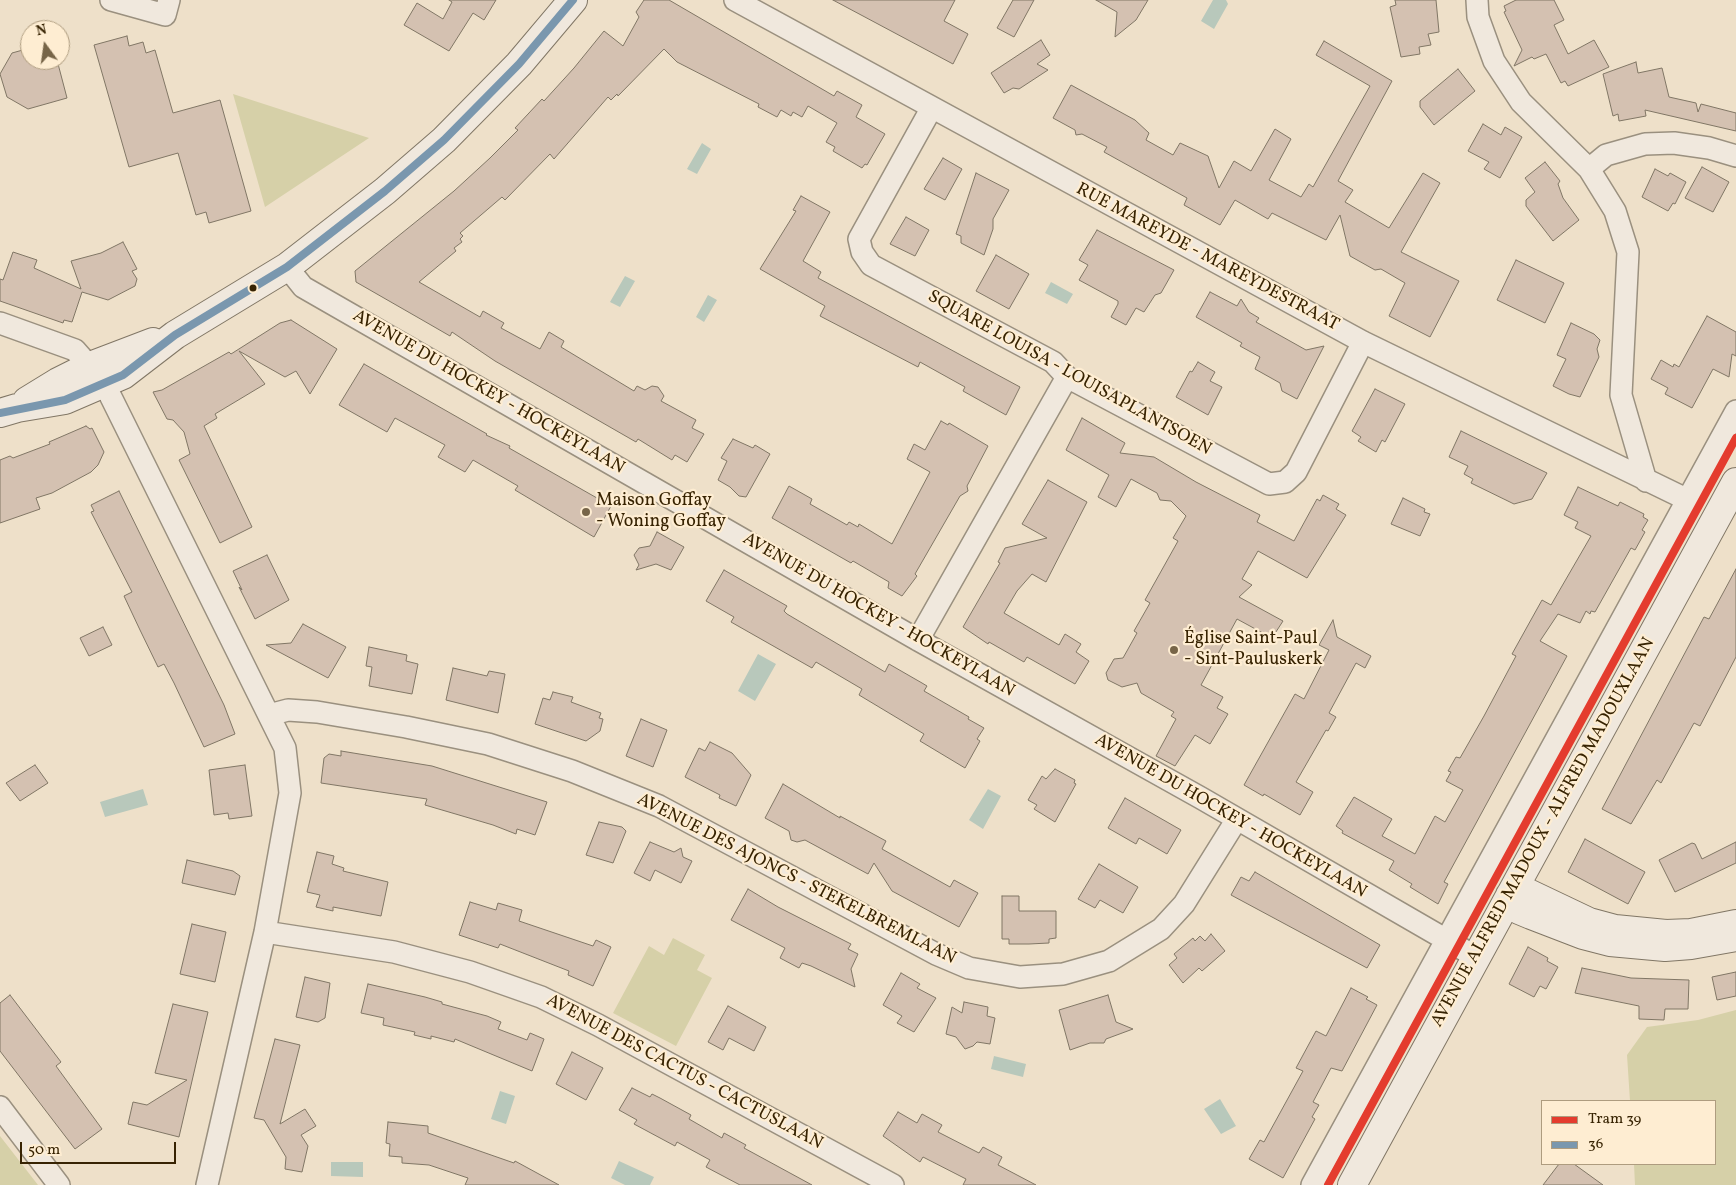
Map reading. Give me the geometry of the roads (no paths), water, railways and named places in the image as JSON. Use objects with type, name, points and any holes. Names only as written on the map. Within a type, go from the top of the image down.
[{"type":"street","points":[[111,0],[164,15],[169,0]]},
{"type":"street","points":[[8,410],[58,382],[97,375],[114,355],[175,334],[287,267],[386,191],[444,140],[520,64],[572,0]]},
{"type":"street","name":"RUE MAREYDE - MAREYDESTRAAT","points":[[735,0],[931,109],[1362,342],[1688,500]]},
{"type":"street","points":[[1477,0],[1478,17],[1494,61],[1520,102],[1590,169],[1615,211],[1628,252],[1621,396],[1646,481]]},
{"type":"street","name":"SQUARE LOUISA - LOUISAPLANTSOEN","points":[[931,109],[859,239],[862,252],[871,265],[1052,362],[1067,377],[1269,484],[1285,482],[1296,472],[1362,342]]},
{"type":"street","points":[[1590,169],[1606,155],[1646,144],[1674,143],[1709,148],[1736,156]]},
{"type":"street","name":"AVENUE DU HOCKEY - HOCKEYLAAN","points":[[287,267],[303,287],[1476,957]]},
{"type":"street","points":[[0,322],[75,350],[97,375],[285,748],[290,792],[264,932],[206,1185]]},
{"type":"street","points":[[918,640],[1067,377]]},
{"type":"street","name":"AVENUE ALFRED MADOUX - ALFRED MADOUXLAAN","points":[[1312,1185],[1447,942],[1736,410]]},
{"type":"street","name":"AVENUE ALFRED MADOUX - ALFRED MADOUXLAAN","points":[[1352,1185],[1736,482]]},
{"type":"street","name":"AVENUE DES AJONCS - STEKELBREMLAAN","points":[[269,715],[288,710],[406,727],[488,744],[572,771],[658,806],[936,954],[968,968],[1020,977],[1063,974],[1109,961],[1160,930],[1184,904],[1237,820]]},
{"type":"street","points":[[1736,924],[1722,929],[1683,934],[1615,930],[1589,922],[1528,894],[1510,895],[1519,910],[1583,935],[1610,942],[1665,947],[1692,945],[1736,937]]},
{"type":"street","name":"AVENUE DES CACTUS - CACTUSLAAN","points":[[264,932],[394,952],[470,972],[540,997],[621,1037],[893,1185]]},
{"type":"street","points":[[0,1107],[59,1185]]},
{"type":"tram line","name":"39","points":[[1328,1185],[1736,438]]},
{"type":"place","name":"Maison Goffay - Woning Goffay","points":[[586,512]]},
{"type":"place","name":"Église Saint-Paul - Sint-Pauluskerk","points":[[1174,650]]}]
